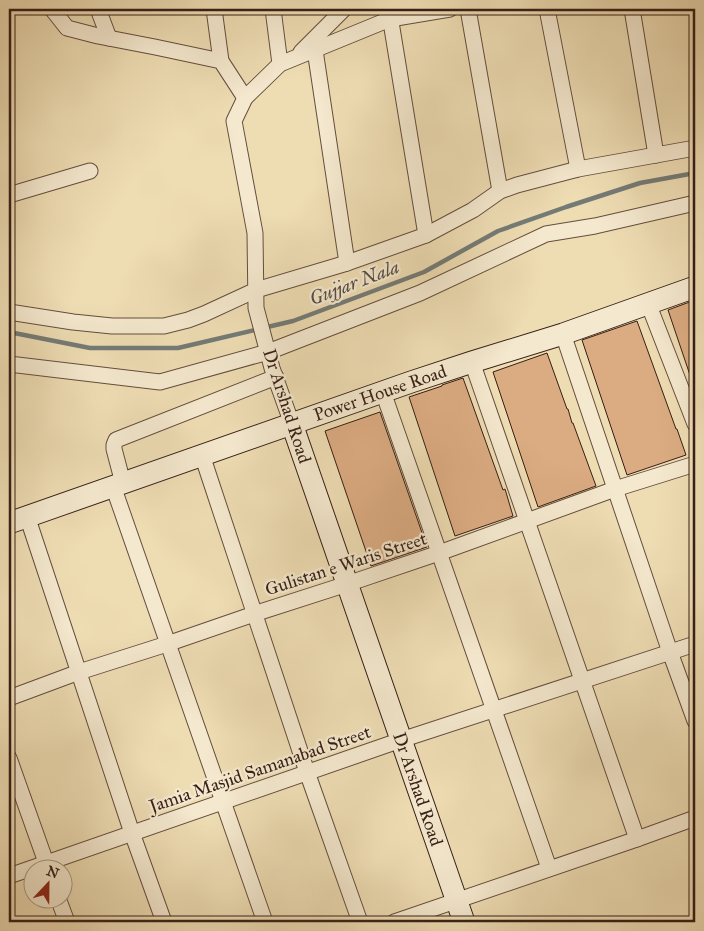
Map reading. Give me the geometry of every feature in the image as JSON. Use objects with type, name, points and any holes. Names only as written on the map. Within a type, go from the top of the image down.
[{"type":"street","points":[[52,9],[67,28],[221,61]]},
{"type":"street","points":[[98,9],[109,38]]},
{"type":"street","points":[[214,9],[221,61],[245,98]]},
{"type":"street","points":[[273,9],[280,64]]},
{"type":"street","points":[[295,58],[344,9]]},
{"type":"street","name":"Dr Arshad Road","points":[[450,9],[389,14],[280,64],[245,98],[234,121],[255,233],[256,308],[266,345],[464,922]]},
{"type":"street","points":[[468,9],[500,192]]},
{"type":"street","points":[[547,9],[578,169]]},
{"type":"street","points":[[632,9],[656,155]]},
{"type":"street","points":[[389,14],[426,235]]},
{"type":"street","points":[[314,50],[347,263]]},
{"type":"street","points":[[9,312],[112,326],[164,326],[204,314],[256,290],[347,263],[426,235],[473,210],[500,192],[517,185],[578,169],[695,148]]},
{"type":"street","points":[[9,195],[90,171]]},
{"type":"street","points":[[9,364],[160,382],[420,293],[546,234],[595,226],[695,203]]},
{"type":"street","name":"Power House Road","points":[[18,520],[383,392],[563,334],[695,287]]},
{"type":"street","points":[[648,303],[695,424]]},
{"type":"street","points":[[563,334],[695,721]]},
{"type":"street","points":[[472,362],[637,839]]},
{"type":"street","points":[[265,922],[168,644],[118,485],[114,445],[116,440],[276,377]]},
{"type":"street","points":[[383,392],[549,868]]},
{"type":"street","points":[[202,455],[307,772],[360,922]]},
{"type":"street","name":"Gulistan e Waris Street","points":[[9,698],[79,672],[439,553],[615,489],[695,464]]},
{"type":"street","points":[[18,520],[79,672],[132,833],[164,922]]},
{"type":"street","name":"Jamia Masjid Samanabad Street","points":[[68,858],[132,833],[307,772],[695,644]]},
{"type":"street","points":[[9,758],[44,858]]},
{"type":"street","points":[[394,922],[695,818]]},
{"type":"street","name":"Jamia Masjid Samanabad Street","points":[[9,876],[22,873]]},
{"type":"street","points":[[62,908],[67,922]]},
{"type":"building","points":[[695,300],[695,384],[693,384],[668,310]]},
{"type":"building","points":[[637,321],[686,455],[627,475],[582,340]]},
{"type":"building","points":[[547,353],[596,486],[538,507],[493,372]]},
{"type":"building","points":[[463,378],[503,490],[505,489],[513,516],[455,536],[409,397]]},
{"type":"building","points":[[380,412],[427,547],[371,566],[325,431]]},
{"type":"waterway","name":"Gujjar Nala","points":[[9,332],[90,348],[178,348],[293,321],[424,272],[498,231],[640,183],[695,173]]}]
